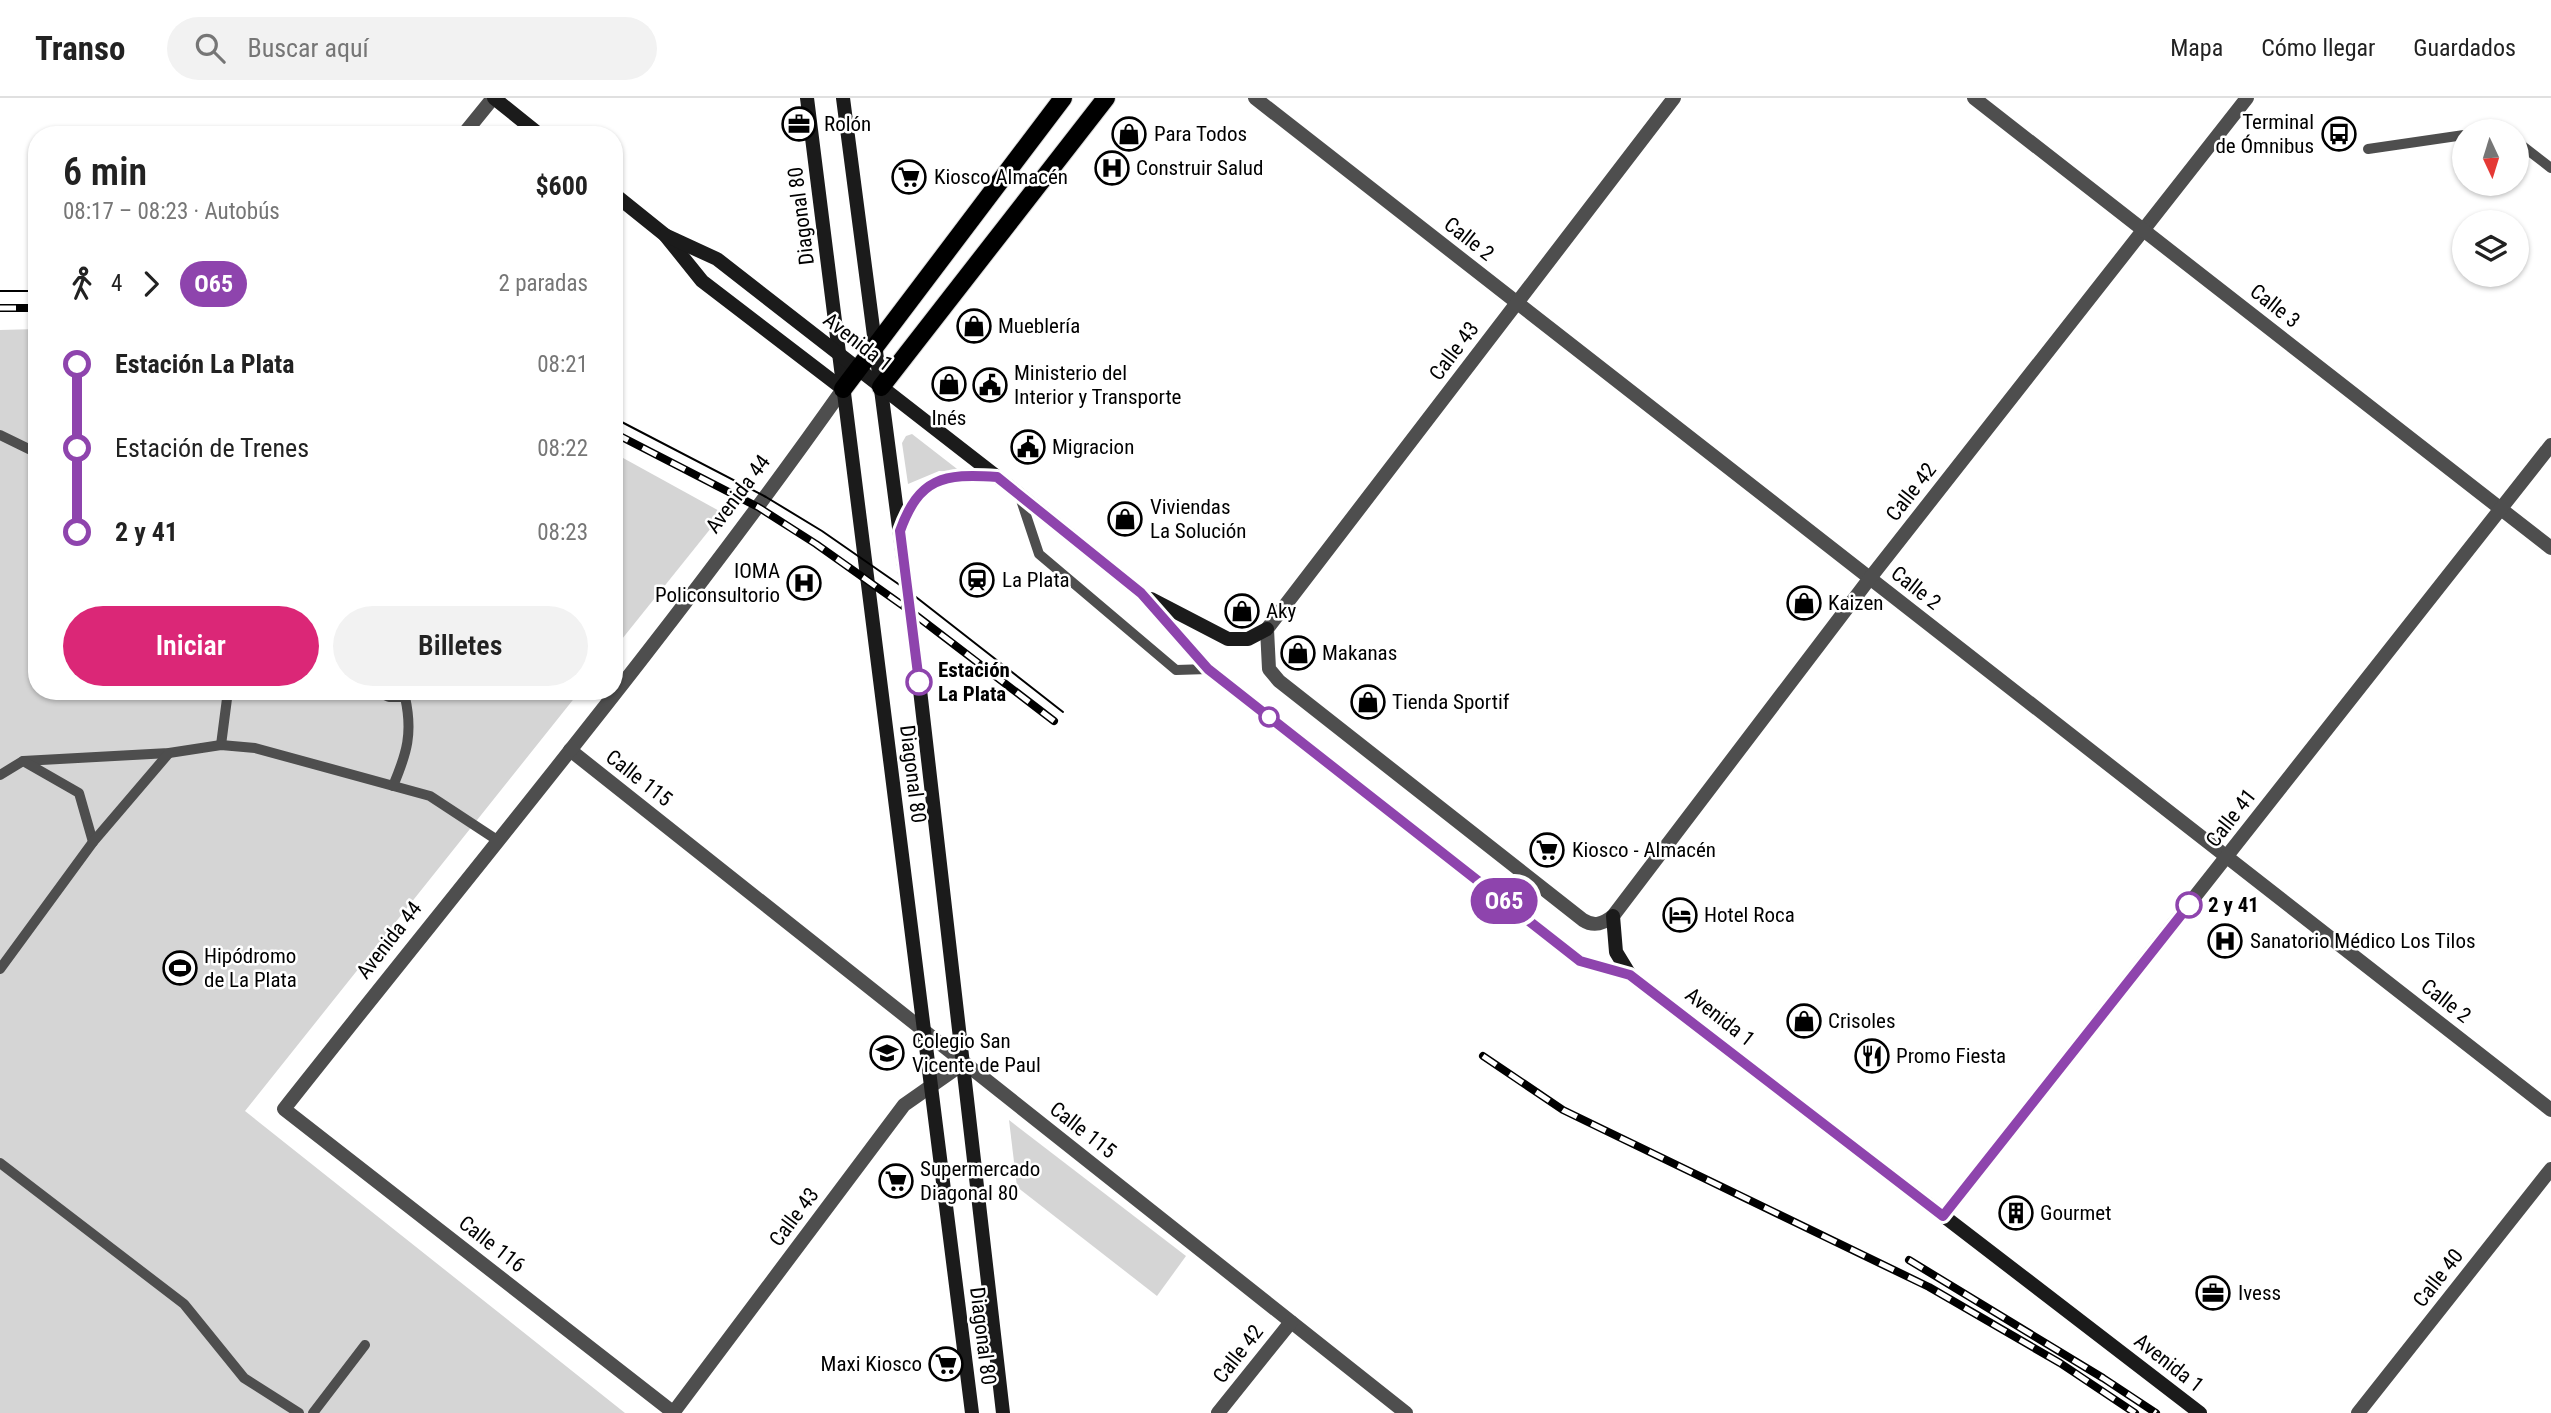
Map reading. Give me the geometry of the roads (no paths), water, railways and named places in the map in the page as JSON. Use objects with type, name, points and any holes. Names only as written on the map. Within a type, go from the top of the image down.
[{"type":"main road","points":[[493,98],[529,126]]},
{"type":"main road","name":"Diagonal 80","points":[[807,98],[972,1413]]},
{"type":"main road","name":"Diagonal 80","points":[[843,98],[900,531],[1003,1413]]},
{"type":"main road","name":"Avenida 44","points":[[843,389],[1063,98]]},
{"type":"main road","points":[[881,387],[1106,98]]},
{"type":"main road","name":"Avenida 1","points":[[623,201],[665,235],[702,281],[843,389]]},
{"type":"main road","name":"Avenida 1","points":[[665,235],[717,259],[1019,494],[1141,593],[1208,669],[1580,961],[1630,975],[2200,1413]]},
{"type":"main road","points":[[900,531],[912,503],[928,485],[949,478],[997,477]]},
{"type":"main road","points":[[1141,593],[1227,639],[1248,639],[1267,629]]},
{"type":"main road","points":[[1613,916],[1616,951],[1630,975]]},
{"type":"street","points":[[470,126],[493,98]]},
{"type":"street","name":"Calle 2","points":[[1255,98],[2551,1110]]},
{"type":"street","name":"Calle 43","points":[[1267,629],[1674,98]]},
{"type":"street","name":"Calle 3","points":[[1973,98],[2551,548]]},
{"type":"street","name":"Calle 42","points":[[1613,916],[1870,578],[2247,98]]},
{"type":"street","name":"Avenida 44","points":[[623,681],[766,497],[843,389]]},
{"type":"street","name":"Calle 41","points":[[1943,1216],[2551,445]]},
{"type":"street","points":[[1267,629],[1269,669],[1279,681],[1583,920],[1600,924],[1613,916]]},
{"type":"street","name":"Avenida 44","points":[[284,1109],[608,700]]},
{"type":"street","name":"Calle 115","points":[[569,750],[1406,1413]]},
{"type":"street","name":"Calle 43","points":[[673,1413],[904,1105],[964,1063]]},
{"type":"street","name":"Calle 116","points":[[284,1109],[673,1413]]},
{"type":"street","name":"Calle 40","points":[[2358,1413],[2551,1169]]},
{"type":"street","name":"Calle 42","points":[[1218,1413],[1291,1322]]},
{"type":"lane","points":[[2368,149],[2452,137]]},
{"type":"lane","points":[[2529,151],[2551,168]]},
{"type":"lane","points":[[0,435],[28,449]]},
{"type":"lane","points":[[1019,494],[1039,554],[1176,670],[1208,669]]},
{"type":"lane","points":[[221,745],[227,700]]},
{"type":"lane","points":[[393,786],[407,755],[410,730],[408,700]]},
{"type":"lane","points":[[0,775],[23,761],[169,753],[221,745],[255,748],[430,796],[497,839]]},
{"type":"lane","points":[[0,969],[93,842],[169,753]]},
{"type":"lane","points":[[23,761],[79,793],[93,842]]},
{"type":"lane","points":[[0,1163],[184,1304],[244,1378],[299,1413]]},
{"type":"lane","points":[[313,1413],[365,1345]]},
{"type":"tram line","points":[[0,291],[28,291]]},
{"type":"tram line","points":[[623,423],[766,497],[822,531],[907,590],[1063,712]]},
{"type":"railway","points":[[0,308],[28,308]]},
{"type":"railway","points":[[623,438],[758,507],[816,544],[909,610],[1054,721]]},
{"type":"railway","points":[[1483,1056],[1563,1110],[1929,1287],[2060,1363],[2135,1413]]},
{"type":"railway","points":[[1909,1260],[2156,1413]]},
{"type":"place","name":"Rolón","points":[[799,124]]},
{"type":"place","name":"Para Todos","points":[[1129,134]]},
{"type":"place","name":"Terminal de Ómnibus","points":[[2339,134]]},
{"type":"place","name":"Construir Salud","points":[[1112,168]]},
{"type":"place","name":"Kiosco Almacén","points":[[909,177]]},
{"type":"place","name":"Mueblería","points":[[974,326]]},
{"type":"place","name":"Inés","points":[[949,384]]},
{"type":"place","name":"Ministerio del Interior y Transporte","points":[[990,385]]},
{"type":"place","name":"Migracion","points":[[1028,447]]},
{"type":"place","name":"Viviendas La Solución","points":[[1125,519]]},
{"type":"place","name":"La Plata","points":[[977,580]]},
{"type":"place","name":"IOMA Policonsultorio","points":[[804,583]]},
{"type":"place","name":"Kaizen","points":[[1804,603]]},
{"type":"place","name":"Aky","points":[[1242,611]]},
{"type":"place","name":"Makanas","points":[[1298,653]]},
{"type":"place","name":"Estación La Plata","points":[[919,682]]},
{"type":"place","name":"Tienda Sportif","points":[[1368,702]]},
{"type":"place","name":"Kiosco - Almacén","points":[[1547,850]]},
{"type":"place","name":"2 y 41","points":[[2189,905]]},
{"type":"place","name":"Hotel Roca","points":[[1680,915]]},
{"type":"place","name":"Sanatorio Médico Los Tilos","points":[[2225,941]]},
{"type":"place","name":"Hipódromo de La Plata","points":[[180,968]]},
{"type":"place","name":"Crisoles","points":[[1804,1021]]},
{"type":"place","name":"Colegio San Vicente de Paul","points":[[887,1053]]},
{"type":"place","name":"Promo Fiesta","points":[[1872,1056]]},
{"type":"place","name":"Supermercado Diagonal 80","points":[[896,1181]]},
{"type":"place","name":"Gourmet","points":[[2016,1213]]},
{"type":"place","name":"Ivess","points":[[2213,1293]]},
{"type":"place","name":"Maxi Kiosco","points":[[946,1364]]}]
